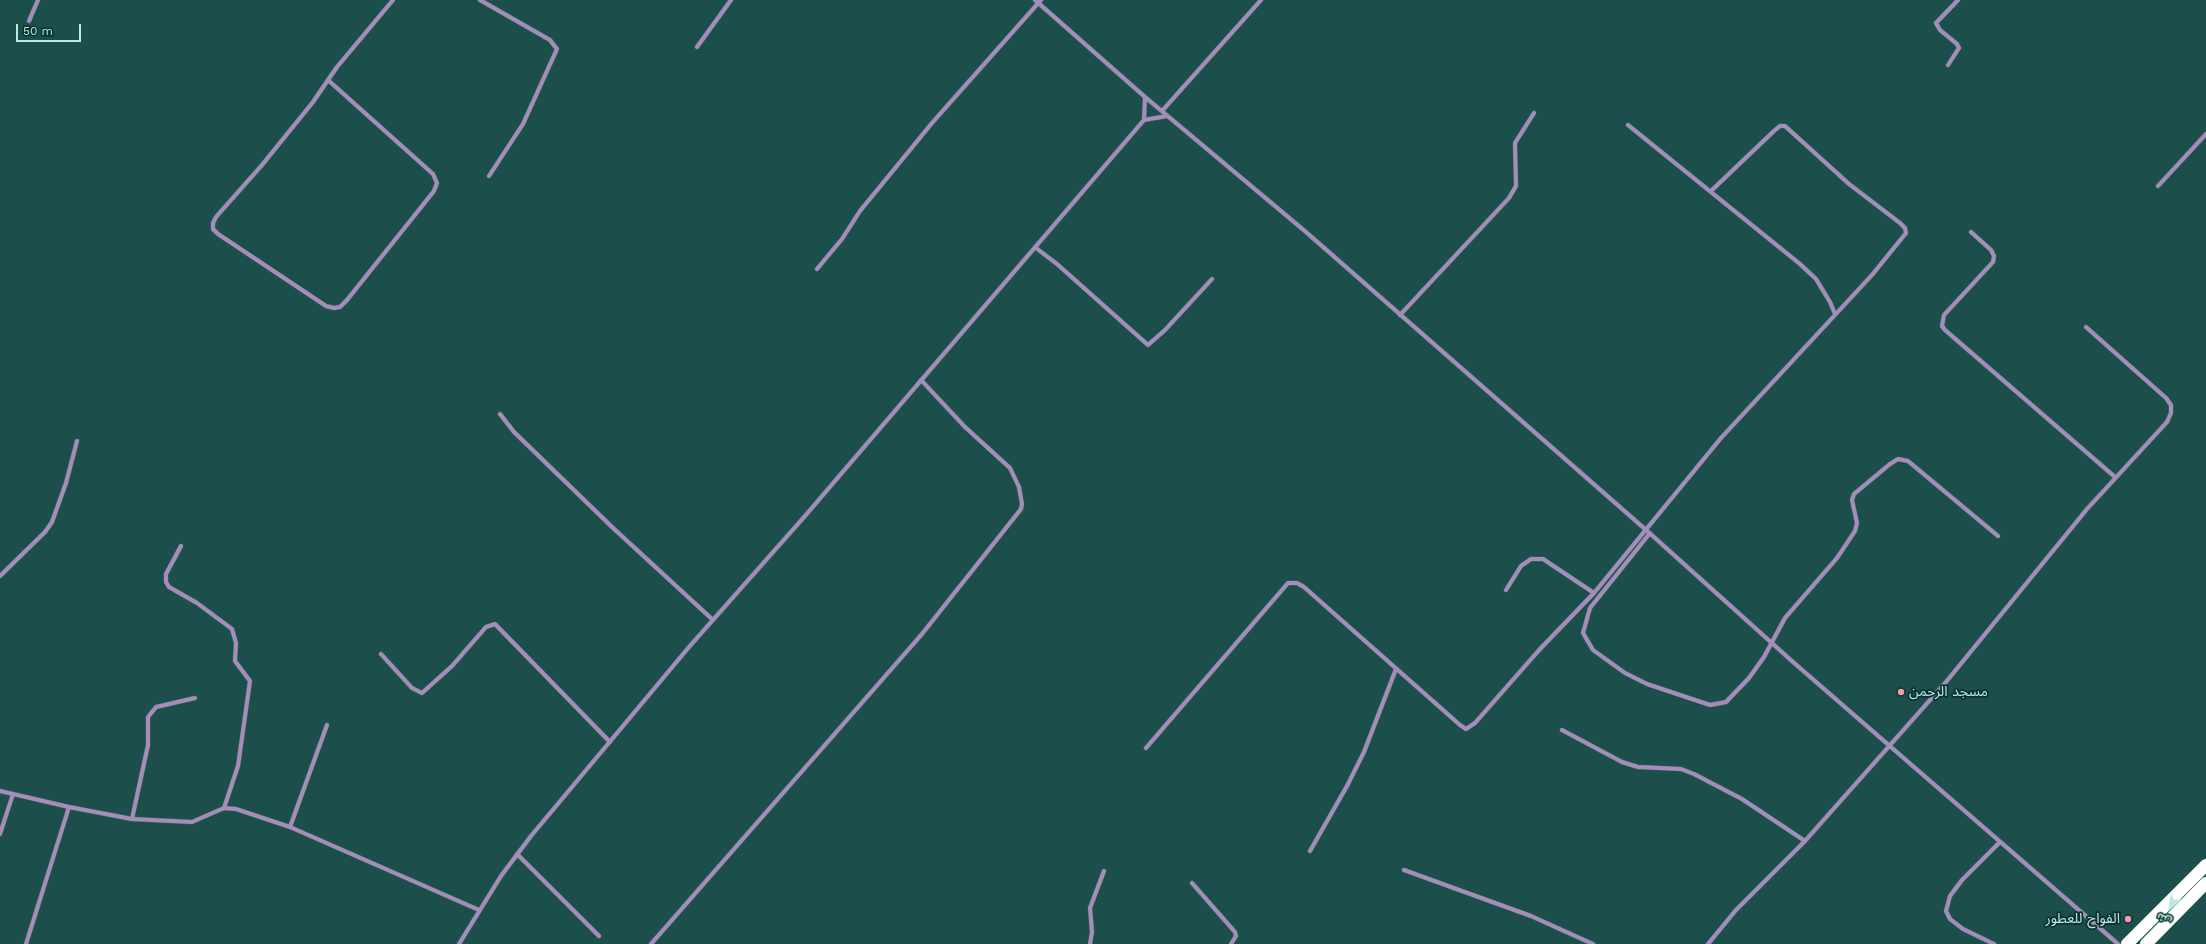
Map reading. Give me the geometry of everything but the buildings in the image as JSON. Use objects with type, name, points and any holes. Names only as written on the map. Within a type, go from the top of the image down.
[{"type":"highway","points":[[2127,944],[2206,865]]},
{"type":"highway","points":[[2146,944],[2206,883]]},
{"type":"street","points":[[29,21],[38,0]]},
{"type":"street","points":[[328,80],[433,174],[437,183],[434,191],[392,241],[347,300],[340,306],[334,308],[326,306],[213,229],[216,217],[262,165],[313,102],[328,80],[393,0]]},
{"type":"street","points":[[480,0],[550,40],[557,49],[523,124],[489,176]]},
{"type":"street","points":[[697,48],[731,0]]},
{"type":"street","points":[[1162,111],[1261,0]]},
{"type":"street","points":[[1948,65],[1959,48],[1957,44],[1940,30],[1936,22],[1958,0]]},
{"type":"street","points":[[817,269],[842,239],[860,211],[932,123],[1038,1],[1167,116],[1306,232],[1650,533],[1770,642],[2118,944]]},
{"type":"street","points":[[459,944],[479,910],[517,854],[610,742],[713,620],[805,516],[1036,248],[1144,120],[1145,97]]},
{"type":"street","points":[[1400,315],[1509,198],[1516,186],[1515,143],[1534,113]]},
{"type":"street","points":[[1144,120],[1167,116]]},
{"type":"street","points":[[1628,125],[1800,264],[1816,279],[1830,302],[1835,314]]},
{"type":"street","points":[[1146,748],[1288,583],[1297,583],[1304,586],[1353,628],[1396,669],[1460,725],[1466,729],[1470,728],[1540,648],[1594,593],[1721,438],[1872,275],[1903,237],[1905,228],[1849,184],[1785,126],[1780,126],[1775,130],[1711,191]]},
{"type":"street","points":[[2158,186],[2206,134]]},
{"type":"street","points":[[1971,232],[1991,250],[1994,256],[1993,262],[1944,316],[1942,326],[2115,477]]},
{"type":"street","points":[[1036,248],[1057,264],[1148,345],[1165,330],[1212,279]]},
{"type":"street","points":[[1708,944],[1736,910],[1805,840],[1946,682],[2051,552],[2115,477],[2167,422],[2171,414],[2171,405],[2166,398],[2086,327]]},
{"type":"street","points":[[651,944],[922,634],[1021,509],[1022,504],[1019,487],[1010,468],[970,431],[922,380]]},
{"type":"street","points":[[500,414],[514,432],[612,527],[713,620]]},
{"type":"street","points":[[0,576],[45,532],[52,522],[77,441]]},
{"type":"street","points":[[1650,533],[1590,608],[1583,633],[1593,650],[1630,676],[1647,684],[1710,704],[1726,702],[1749,678],[1764,657],[1770,642],[1785,618],[1837,558],[1855,531],[1857,523],[1853,507],[1854,494],[1898,460],[1908,461],[1918,468],[1998,536]]},
{"type":"street","points":[[182,546],[166,574],[166,582],[169,587],[196,603],[232,629],[236,644],[235,661],[250,681],[238,766],[224,808]]},
{"type":"street","points":[[1506,590],[1521,566],[1531,559],[1543,559],[1594,593]]},
{"type":"street","points":[[381,654],[412,688],[422,693],[452,666],[486,627],[494,624],[610,742]]},
{"type":"street","points":[[1310,851],[1347,786],[1360,759],[1378,719],[1396,669]]},
{"type":"street","points":[[132,819],[148,745],[148,717],[156,707],[195,698]]},
{"type":"street","points":[[290,827],[327,725]]},
{"type":"street","points":[[1562,730],[1622,762],[1638,767],[1681,769],[1694,774],[1742,799],[1805,840]]},
{"type":"street","points":[[0,791],[69,807],[132,819],[192,822],[224,808],[236,809],[290,827],[479,910]]},
{"type":"street","points":[[0,834],[13,794]]},
{"type":"street","points":[[26,944],[69,807]]},
{"type":"street","points":[[1994,944],[1963,929],[1950,919],[1946,911],[1950,896],[1962,880],[2000,842]]},
{"type":"street","points":[[517,854],[599,936]]},
{"type":"street","points":[[1404,870],[1531,916],[1593,944]]},
{"type":"street","points":[[1090,944],[1092,932],[1090,908],[1104,871]]},
{"type":"street","points":[[1192,883],[1235,932],[1236,936],[1231,944]]},
{"type":"place","name":"مسجد الرحمن","points":[[1901,692]]},
{"type":"place","name":"الفواح للعطور","points":[[2128,919]]}]
